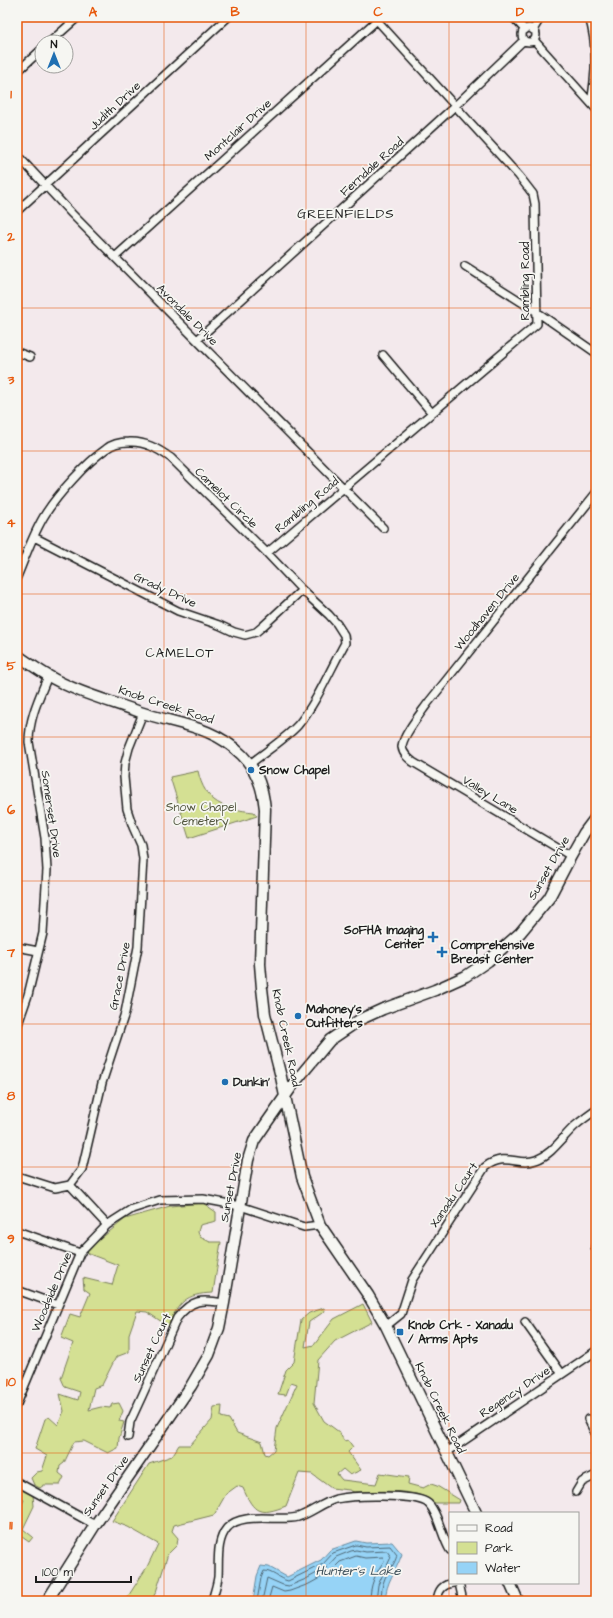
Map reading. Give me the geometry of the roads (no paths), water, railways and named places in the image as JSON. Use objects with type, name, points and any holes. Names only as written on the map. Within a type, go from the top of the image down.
[{"type":"main road","name":"Knob Creek Road","points":[[17,655],[48,676],[77,689],[143,713],[199,728],[220,736],[236,749],[250,764],[261,786],[265,809],[260,964],[265,1014],[285,1096],[302,1177],[320,1225],[368,1295],[386,1326],[476,1512]]},
{"type":"main road","name":"Sunset Drive","points":[[47,1601],[95,1525],[191,1386],[209,1355],[219,1328],[224,1303],[248,1160],[254,1141],[285,1096],[330,1040],[361,1020],[383,1009],[435,990],[466,976],[505,947],[529,924],[549,898],[584,833],[596,817]]},
{"type":"main road","points":[[510,1584],[518,1601]]},
{"type":"street","points":[[59,34],[78,17]]},
{"type":"street","name":"Judith Drive","points":[[17,211],[228,17]]},
{"type":"street","points":[[513,17],[525,30]]},
{"type":"street","points":[[533,30],[541,17]]},
{"type":"street","points":[[589,17],[596,50],[591,103]]},
{"type":"street","name":"Rambling Road","points":[[267,553],[538,324],[536,214],[533,194],[519,176],[375,18]]},
{"type":"street","name":"Montclair Drive","points":[[115,257],[375,18]]},
{"type":"street","points":[[525,30],[533,30]]},
{"type":"street","points":[[525,30],[523,34],[524,40],[528,42],[534,40]]},
{"type":"street","points":[[533,30],[536,34],[534,40]]},
{"type":"street","name":"Ferndale Road","points":[[197,340],[455,106],[524,40]]},
{"type":"street","points":[[534,40],[596,109]]},
{"type":"street","points":[[17,72],[34,56]]},
{"type":"street","name":"Avondale Drive","points":[[17,155],[72,214],[383,528]]},
{"type":"street","points":[[465,266],[537,312],[596,353]]},
{"type":"street","points":[[17,352],[30,357]]},
{"type":"street","points":[[383,355],[432,413]]},
{"type":"street","name":"Camelot Circle","points":[[17,577],[46,513],[85,467],[107,448],[117,444],[133,442],[148,445],[160,450],[170,458],[338,624],[344,635],[345,643],[313,702],[298,724],[286,736],[250,764]]},
{"type":"street","name":"Woodhaven Drive","points":[[402,748],[406,736],[428,703],[596,493]]},
{"type":"street","name":"Grady Drive","points":[[34,537],[178,611],[245,635],[256,632],[302,590]]},
{"type":"street","name":"Somerset Drive","points":[[17,1027],[28,995],[43,933],[47,870],[45,838],[29,742],[29,729],[32,716],[48,676]]},
{"type":"street","name":"Grace Drive","points":[[70,1185],[82,1169],[102,1083],[125,1013],[138,947],[143,859],[141,845],[127,809],[124,777],[125,763],[129,748],[143,713]]},
{"type":"street","name":"Valley Lane","points":[[402,748],[408,758],[413,762],[571,856]]},
{"type":"street","points":[[17,947],[38,952]]},
{"type":"street","name":"Xanadu Court","points":[[386,1326],[401,1314],[409,1287],[415,1276],[485,1167],[498,1159],[526,1162],[534,1161],[542,1157],[576,1125],[596,1110]]},
{"type":"street","points":[[17,1176],[55,1188],[70,1185],[107,1225]]},
{"type":"street","name":"Woodside Drive","points":[[17,1404],[80,1253],[107,1225],[132,1209],[160,1200],[203,1199],[240,1206],[304,1227],[320,1225]]},
{"type":"street","points":[[17,1231],[80,1253]]},
{"type":"street","points":[[17,1290],[58,1305]]},
{"type":"street","name":"Sunset Court","points":[[128,1437],[130,1422],[177,1318],[184,1309],[200,1300],[224,1303]]},
{"type":"street","points":[[525,1322],[562,1374]]},
{"type":"street","name":"Regency Drive","points":[[447,1452],[596,1350]]},
{"type":"street","points":[[588,1420],[596,1435]]},
{"type":"street","points":[[576,1492],[582,1482],[596,1475]]},
{"type":"street","points":[[17,1482],[95,1525]]},
{"type":"street","points":[[212,1601],[218,1578],[219,1546],[221,1539],[227,1528],[238,1520],[297,1517],[327,1502],[346,1497],[412,1498],[428,1503],[432,1508],[436,1515],[445,1543],[449,1549]]},
{"type":"street","points":[[437,1601],[440,1589],[444,1585],[449,1584]]},
{"type":"street","points":[[459,1584],[463,1601]]},
{"type":"water","name":"Hunter's Lake","points":[[356,1541],[366,1543],[392,1542],[402,1554],[389,1582],[385,1601],[253,1601],[257,1576],[261,1566],[269,1567],[287,1577],[321,1560],[330,1550]]},
{"type":"place","name":"Snow Chapel","points":[[251,770]]},
{"type":"place","name":"SoFHA Imaging Center","points":[[433,937]]},
{"type":"place","name":"Comprehensive Breast Center","points":[[442,952]]},
{"type":"place","name":"Mahoney's Outfitters","points":[[298,1016]]},
{"type":"place","name":"Dunkin'","points":[[225,1082]]},
{"type":"place","name":"Knob Crk - Xanadu / Arms Apts","points":[[400,1332]]},
{"type":"district","name":"GREENFIELDS","points":[[346,214]]},
{"type":"district","name":"CAMELOT","points":[[180,653]]},
{"type":"park label","name":"Snow Chapel Cemetery","points":[[201,814]]}]
